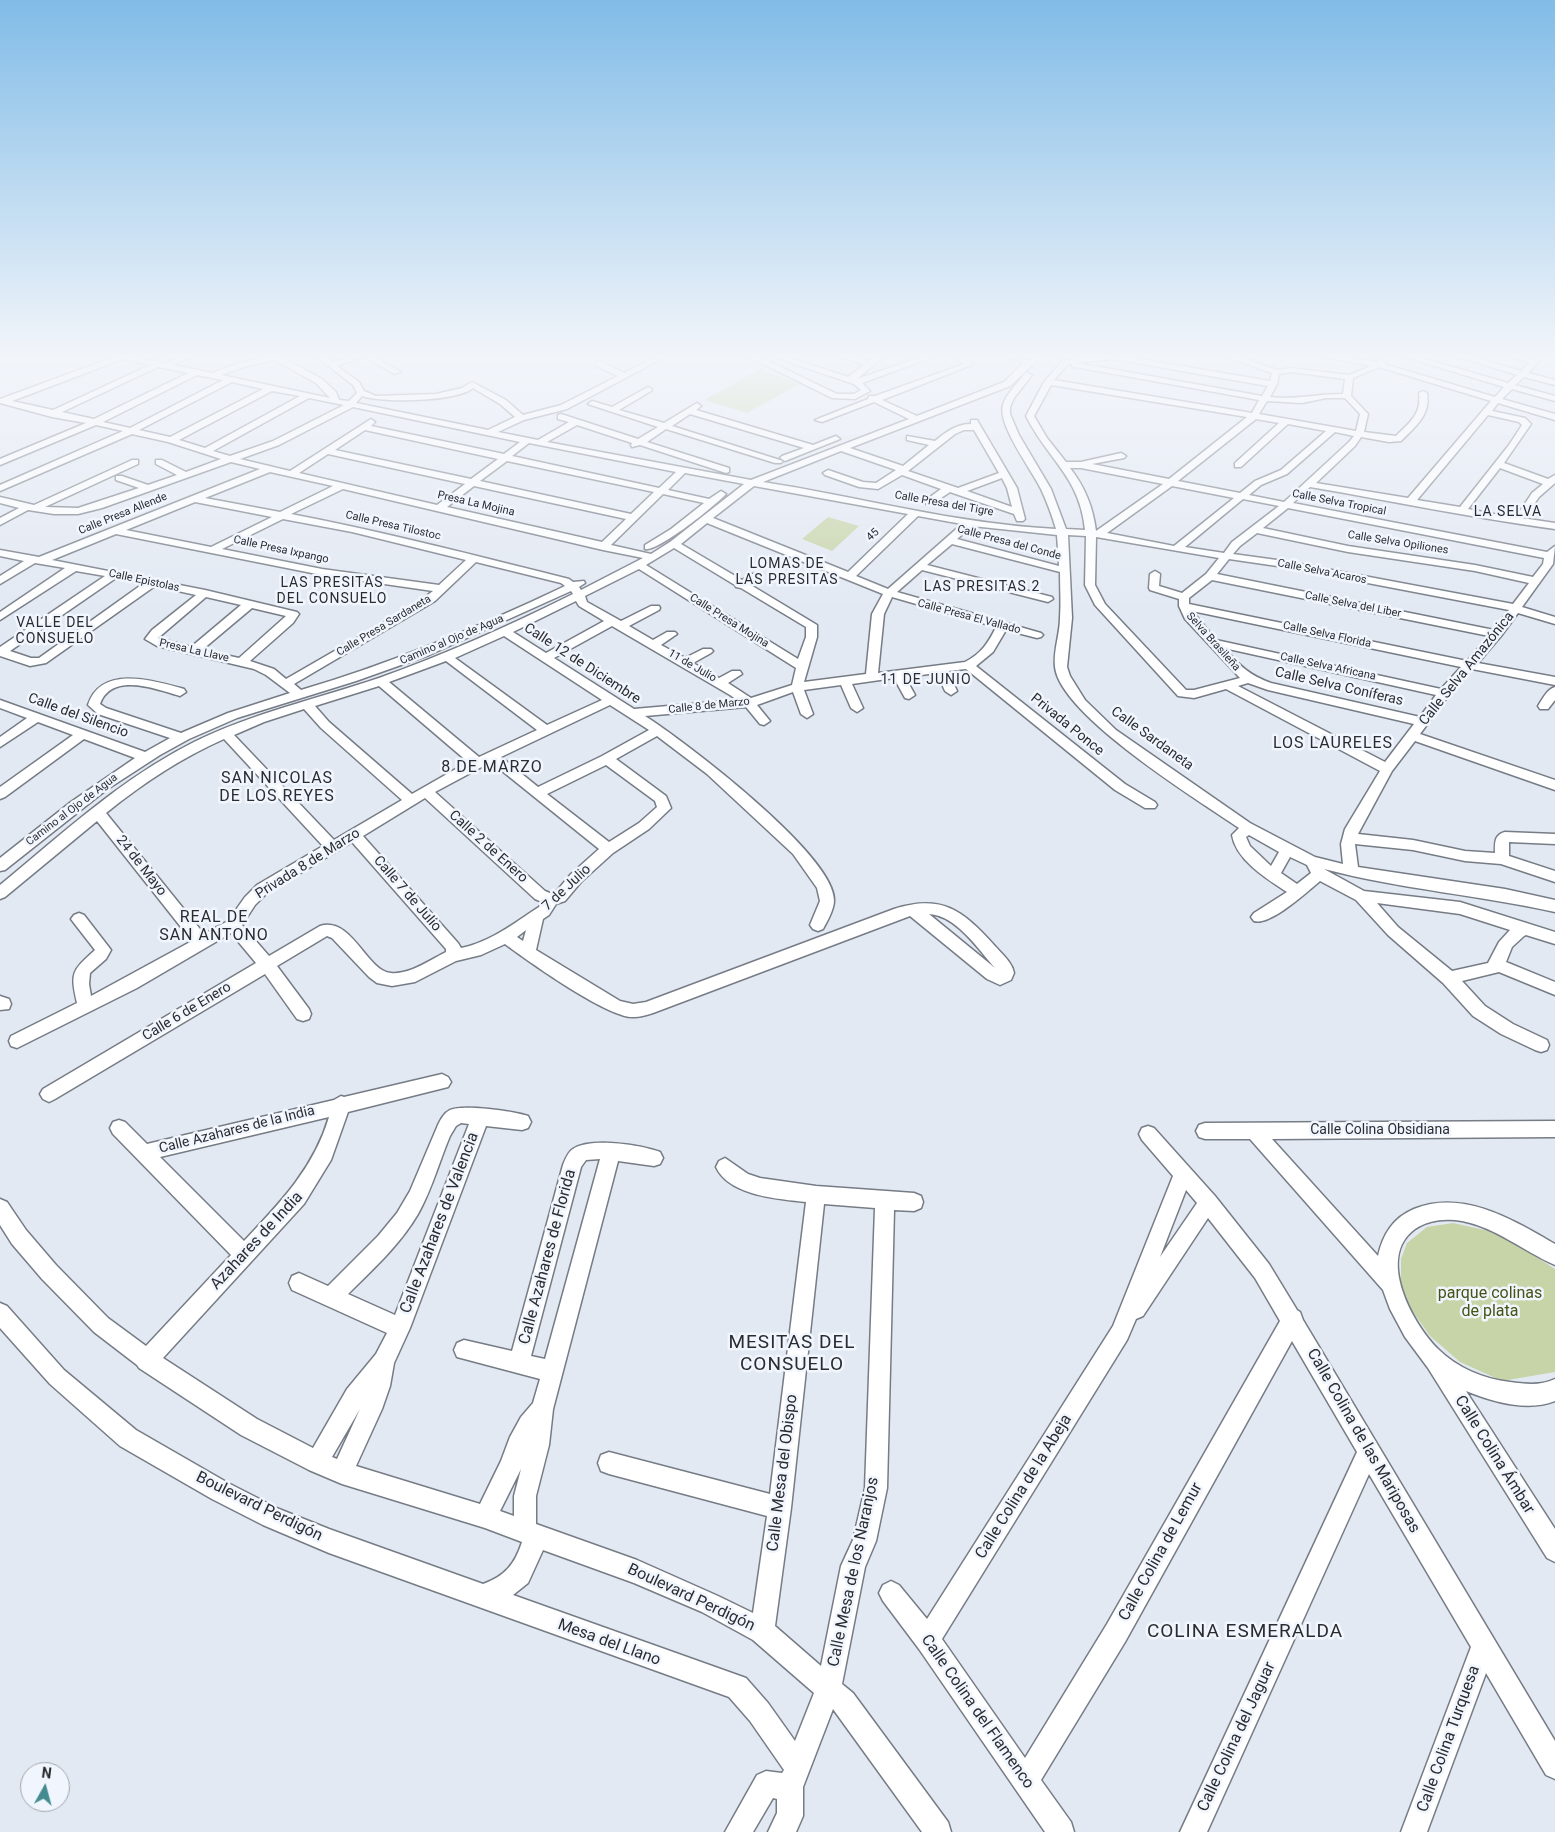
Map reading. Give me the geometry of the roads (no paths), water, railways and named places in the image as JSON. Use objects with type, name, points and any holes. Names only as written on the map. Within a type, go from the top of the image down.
[{"type":"street","points":[[0,462],[46,442]]},
{"type":"street","points":[[0,488],[106,442]]},
{"type":"street","name":"Presa La Mojina","points":[[178,442],[229,459],[603,547],[639,559]]},
{"type":"street","points":[[205,452],[222,442]]},
{"type":"street","points":[[1,500],[31,508],[68,512],[106,504],[275,442]]},
{"type":"street","points":[[292,474],[340,442]]},
{"type":"street","points":[[434,442],[712,502]]},
{"type":"street","points":[[439,508],[525,442]]},
{"type":"street","name":"Calle Presa del Tigre","points":[[542,442],[970,523],[1092,534]]},
{"type":"street","points":[[614,457],[639,442]]},
{"type":"street","points":[[641,442],[746,480],[842,442]]},
{"type":"street","points":[[719,442],[778,461]]},
{"type":"street","points":[[797,442],[811,447]]},
{"type":"street","name":"Camino al Ojo de Agua","points":[[1,864],[79,802],[145,757],[212,723],[381,681],[446,657],[504,632],[576,591],[639,559],[712,502],[778,461],[811,447],[837,442]]},
{"type":"street","points":[[849,442],[952,490],[1019,516],[1012,488],[986,442]]},
{"type":"street","points":[[929,442],[936,444]]},
{"type":"street","name":"Calle Sardaneta","points":[[1020,442],[1040,475],[1067,533],[1064,544],[1066,618],[1061,666],[1064,676],[1080,702],[1112,733],[1249,828],[1287,850],[1311,861],[1351,865],[1505,894],[1555,906]]},
{"type":"street","points":[[1047,442],[1083,495],[1092,534],[1171,482],[1221,442]]},
{"type":"street","points":[[1238,465],[1263,442]]},
{"type":"street","points":[[1176,549],[1258,483],[1284,472],[1318,442]]},
{"type":"street","points":[[1184,601],[1210,576],[1236,544],[1286,505],[1353,442]]},
{"type":"street","points":[[1411,501],[1461,442]]},
{"type":"street","points":[[1462,510],[1514,442]]},
{"type":"street","points":[[828,473],[866,486],[881,484],[936,444]]},
{"type":"street","points":[[327,451],[634,518]]},
{"type":"street","points":[[1081,465],[1121,456]]},
{"type":"street","points":[[0,522],[135,462]]},
{"type":"street","points":[[159,462],[186,476]]},
{"type":"street","points":[[1498,464],[1552,481]]},
{"type":"street","name":"Calle Selva Tropical","points":[[1064,465],[1081,465],[1171,482],[1552,559]]},
{"type":"street","name":"Calle Presa Allende","points":[[0,581],[38,560],[116,531],[269,469]]},
{"type":"street","points":[[603,547],[683,470]]},
{"type":"street","points":[[929,502],[952,490],[1005,474]]},
{"type":"street","points":[[119,478],[150,489]]},
{"type":"street","name":"Camino al Ojo de Agua","points":[[639,559],[652,557],[674,544],[707,519],[746,480]]},
{"type":"street","points":[[1476,513],[1515,516],[1524,514],[1535,495],[1552,481]]},
{"type":"street","points":[[1307,484],[1462,510],[1497,518],[1555,526]]},
{"type":"street","points":[[214,549],[341,486]]},
{"type":"street","points":[[87,498],[106,504]]},
{"type":"street","name":"Calle Presa Tilostoc","points":[[195,498],[283,515],[474,558],[565,581],[576,591]]},
{"type":"street","name":"45","points":[[850,577],[915,513]]},
{"type":"street","name":"Calle Presa El Vallado","points":[[707,519],[889,594],[1037,635]]},
{"type":"street","points":[[872,678],[878,614],[889,594],[918,566],[970,523]]},
{"type":"street","name":"Calle Selva Opiliones","points":[[1256,530],[1348,549],[1459,566],[1535,581]]},
{"type":"street","name":"Calle Presa Ixpango","points":[[116,531],[360,579],[442,589]]},
{"type":"street","name":"Calle Selva Acaros","points":[[1092,534],[1226,557],[1284,564],[1515,608],[1555,621]]},
{"type":"street","name":"Selva Brasileña","points":[[1092,534],[1090,585],[1095,598],[1179,690],[1185,694],[1194,694],[1249,678]]},
{"type":"street","name":"Calle Presa del Conde","points":[[948,540],[1064,570]]},
{"type":"street","points":[[674,544],[813,628],[801,666],[797,687],[807,714]]},
{"type":"street","name":"Calle Epistolas","points":[[1,554],[115,574],[287,611],[293,614],[289,621],[242,662]]},
{"type":"street","name":"Calle Presa Sardaneta","points":[[286,684],[406,616],[431,599],[474,558]]},
{"type":"street","name":"Calle Presa Mojina","points":[[639,559],[801,666]]},
{"type":"street","name":"Calle Selva Amazónica","points":[[1348,841],[1352,829],[1387,769],[1444,693],[1497,634],[1552,559]]},
{"type":"street","points":[[918,566],[1048,599]]},
{"type":"street","points":[[0,616],[74,567]]},
{"type":"street","points":[[0,652],[115,574]]},
{"type":"street","name":"Calle Selva Florida","points":[[1155,574],[1154,586],[1160,591],[1184,601],[1471,665],[1555,681]]},
{"type":"street","points":[[740,585],[756,576]]},
{"type":"street","name":"Calle Selva del Liber","points":[[1210,576],[1497,634]]},
{"type":"street","points":[[0,652],[30,662],[42,661],[153,582]]},
{"type":"street","name":"Camino al Ojo de Agua","points":[[0,893],[128,788],[162,766],[225,733],[369,673],[438,648],[576,591]]},
{"type":"street","name":"11 de Julio","points":[[576,591],[583,604],[654,644],[749,702],[764,721]]},
{"type":"street","name":"Presa La Llave","points":[[205,593],[156,632],[151,639],[161,644],[242,662],[270,672],[304,700]]},
{"type":"street","name":"Selva Brasileña","points":[[1184,601],[1189,617],[1237,670],[1249,678]]},
{"type":"street","points":[[194,651],[251,604]]},
{"type":"street","points":[[546,659],[654,608]]},
{"type":"street","name":"Calle 8 de Marzo","points":[[631,713],[749,702],[797,687],[968,665],[977,661],[990,650],[1002,625]]},
{"type":"street","name":"Calle 12 de Diciembre","points":[[504,632],[658,730],[737,792],[798,850],[824,887],[828,902],[818,925]]},
{"type":"street","points":[[654,644],[671,634]]},
{"type":"street","name":"Calle Selva Africana","points":[[1211,642],[1444,693]]},
{"type":"street","points":[[685,663],[707,651]]},
{"type":"street","points":[[446,657],[546,732]]},
{"type":"street","name":"Privada Ponce","points":[[968,665],[1120,787],[1150,805]]},
{"type":"street","points":[[941,669],[951,691]]},
{"type":"street","points":[[720,683],[736,674]]},
{"type":"street","points":[[898,674],[909,695]]},
{"type":"street","name":"Calle Selva Coníferas","points":[[1249,678],[1268,686],[1424,722]]},
{"type":"street","points":[[180,692],[141,681],[124,680],[100,693],[94,705],[102,711],[183,738]]},
{"type":"street","points":[[381,681],[477,763]]},
{"type":"street","points":[[845,681],[857,708]]},
{"type":"street","points":[[1227,685],[1387,769]]},
{"type":"street","points":[[1544,706],[1555,691]]},
{"type":"street","points":[[304,700],[325,725],[411,800]]},
{"type":"street","name":"Privada 8 de Marzo","points":[[17,1041],[86,1006],[233,925],[250,901],[262,889],[426,791],[491,756],[546,732],[611,700]]},
{"type":"street","name":"Calle del Silencio","points":[[0,704],[145,757]]},
{"type":"street","points":[[0,743],[38,718]]},
{"type":"street","points":[[537,792],[607,759],[658,730]]},
{"type":"street","points":[[225,733],[332,847]]},
{"type":"street","points":[[0,794],[82,735]]},
{"type":"street","points":[[1413,736],[1555,785]]},
{"type":"street","points":[[491,756],[608,849]]},
{"type":"street","name":"7 de Julio","points":[[325,930],[337,933],[375,973],[383,978],[401,980],[409,978],[453,956],[476,951],[506,937],[544,911],[551,900],[560,897],[576,878],[608,849],[644,826],[662,811],[665,805],[661,799],[607,759]]},
{"type":"street","name":"Calle 2 de Enero","points":[[426,791],[540,895],[551,900]]},
{"type":"street","name":"24 de Mayo","points":[[98,812],[202,943]]},
{"type":"street","points":[[1249,828],[1239,835],[1238,840],[1242,847],[1273,875],[1297,892]]},
{"type":"street","name":"Calle 7 de Julio","points":[[354,835],[453,946],[453,956]]},
{"type":"street","points":[[1502,859],[1502,840],[1505,837],[1555,839]]},
{"type":"street","points":[[1351,865],[1348,841],[1414,845],[1465,856],[1502,859],[1555,877]]},
{"type":"street","points":[[1273,875],[1287,850]]},
{"type":"street","points":[[1311,861],[1319,874],[1361,896],[1403,941],[1449,978],[1479,1011],[1507,1029],[1541,1046]]},
{"type":"street","points":[[1259,917],[1286,901],[1319,874]]},
{"type":"street","points":[[1361,896],[1460,908],[1555,938]]},
{"type":"street","points":[[506,937],[588,992],[616,1007],[633,1011],[647,1008],[898,913],[912,910],[924,908],[938,909],[953,916],[1005,968],[1005,976],[1000,979],[993,975],[922,916],[912,910]]},
{"type":"street","points":[[527,952],[536,916]]},
{"type":"street","points":[[79,919],[102,950],[100,955],[86,965],[81,972],[80,977],[86,1006]]},
{"type":"street","points":[[233,925],[267,965],[304,1014]]},
{"type":"street","points":[[1498,965],[1502,949],[1508,940],[1526,928]]},
{"type":"street","name":"Calle 6 de Enero","points":[[49,1094],[325,930]]},
{"type":"street","points":[[1449,978],[1483,972],[1498,965],[1555,988]]},
{"type":"street","name":"Calle Azahares de la India","points":[[143,1153],[341,1104],[442,1082]]},
{"type":"street","name":"Azahares de India","points":[[146,1361],[297,1198],[316,1173],[334,1132],[341,1104]]},
{"type":"street","name":"Calle Azahares de Valencia","points":[[331,1297],[399,1226],[410,1210],[424,1183],[450,1120],[455,1116],[461,1115],[522,1122]]},
{"type":"street","name":"Calle Azahares de Valencia","points":[[317,1462],[355,1397],[384,1361],[400,1328],[480,1117]]},
{"type":"street","points":[[118,1128],[143,1153]]},
{"type":"street","name":"Calle Colina Obsidiana","points":[[1205,1131],[1555,1129]]},
{"type":"street","points":[[1254,1131],[1389,1284]]},
{"type":"street","name":"Calle Colina de las Mariposas","points":[[1148,1134],[1208,1202],[1258,1264],[1555,1766]]},
{"type":"street","name":"Calle Azahares de Florida","points":[[518,1363],[572,1165],[578,1156],[586,1152],[654,1158]]},
{"type":"street","name":"Calle Azahares de la India","points":[[143,1153],[244,1255]]},
{"type":"street","points":[[482,1596],[500,1590],[518,1578],[527,1564],[531,1533],[525,1496],[538,1445],[542,1409],[611,1153]]},
{"type":"street","points":[[725,1167],[742,1180],[760,1187],[816,1195],[914,1202]]},
{"type":"street","name":"Calle Colina de la Abeja","points":[[1120,1332],[1183,1173]]},
{"type":"street","name":"Calle Mesa del Obispo","points":[[762,1631],[780,1508],[816,1195]]},
{"type":"street","name":"Calle Mesa de los Naranjos","points":[[794,1777],[829,1688],[853,1566],[864,1541],[876,1488],[885,1199]]},
{"type":"street","name":"Calle Colina de la Abeja","points":[[928,1640],[1120,1332],[1208,1202]]},
{"type":"street","name":"Boulevard Perdigón","points":[[0,1208],[19,1237],[49,1272],[101,1324],[146,1361],[249,1426],[317,1462],[342,1472],[485,1516],[637,1572],[710,1604],[762,1631],[844,1702],[938,1832]]},
{"type":"street","points":[[1389,1284],[1387,1264],[1389,1250],[1395,1236],[1406,1223],[1424,1214],[1448,1211],[1469,1214],[1514,1231],[1554,1254]]},
{"type":"street","name":"Calle Azahares de Valencia","points":[[299,1283],[400,1328]]},
{"type":"street","name":"Calle Colina Ámbar","points":[[1389,1284],[1402,1314],[1434,1359],[1555,1550]]},
{"type":"street","name":"Boulevard Perdigón","points":[[0,1313],[57,1377],[128,1438],[220,1491],[271,1517],[328,1541],[482,1596]]},
{"type":"street","name":"Calle Colina de Lemur","points":[[1025,1782],[1116,1634],[1292,1319]]},
{"type":"street","name":"Calle Azahares de Florida","points":[[464,1350],[552,1371]]},
{"type":"street","points":[[1434,1359],[1464,1379],[1495,1390],[1524,1395],[1555,1390]]},
{"type":"street","name":"Calle Azahares de Valencia","points":[[342,1472],[371,1409],[379,1386],[384,1361]]},
{"type":"street","points":[[485,1516],[511,1466],[518,1445],[542,1409]]},
{"type":"street","name":"Calle Colina del Jaguar","points":[[1193,1832],[1368,1452]]},
{"type":"street","points":[[609,1463],[780,1508]]},
{"type":"street","name":"Calle Colina del Flamenco","points":[[891,1593],[928,1640],[1061,1832]]},
{"type":"street","name":"Mesa del Llano","points":[[482,1596],[648,1657],[737,1687],[759,1712],[794,1777]]},
{"type":"street","name":"Calle Colina Turquesa","points":[[1414,1832],[1483,1647]]},
{"type":"street","points":[[738,1832],[766,1784],[794,1777],[790,1816],[781,1832]]},
{"type":"district","name":"LA SELVA","points":[[1508,512]]},
{"type":"district","name":"LOMAS DE LAS PRESITAS","points":[[787,572]]},
{"type":"district","name":"LAS PRESITAS 2","points":[[982,587]]},
{"type":"district","name":"LAS PRESITAS DEL CONSUELO","points":[[332,592]]},
{"type":"district","name":"VALLE DEL CONSUELO","points":[[55,632]]},
{"type":"district","name":"11 DE JUNIO","points":[[926,680]]},
{"type":"district","name":"LOS LAURELES","points":[[1333,744]]},
{"type":"district","name":"8 DE MARZO","points":[[492,768]]},
{"type":"district","name":"SAN NICOLAS DE LOS REYES","points":[[277,788]]},
{"type":"district","name":"REAL DE SAN ANTONO","points":[[214,927]]},
{"type":"district","name":"MESITAS DEL CONSUELO","points":[[792,1354]]},
{"type":"district","name":"COLINA ESMERALDA","points":[[1245,1632]]},
{"type":"park label","name":"parque colinas de plata","points":[[1490,1303]]}]
